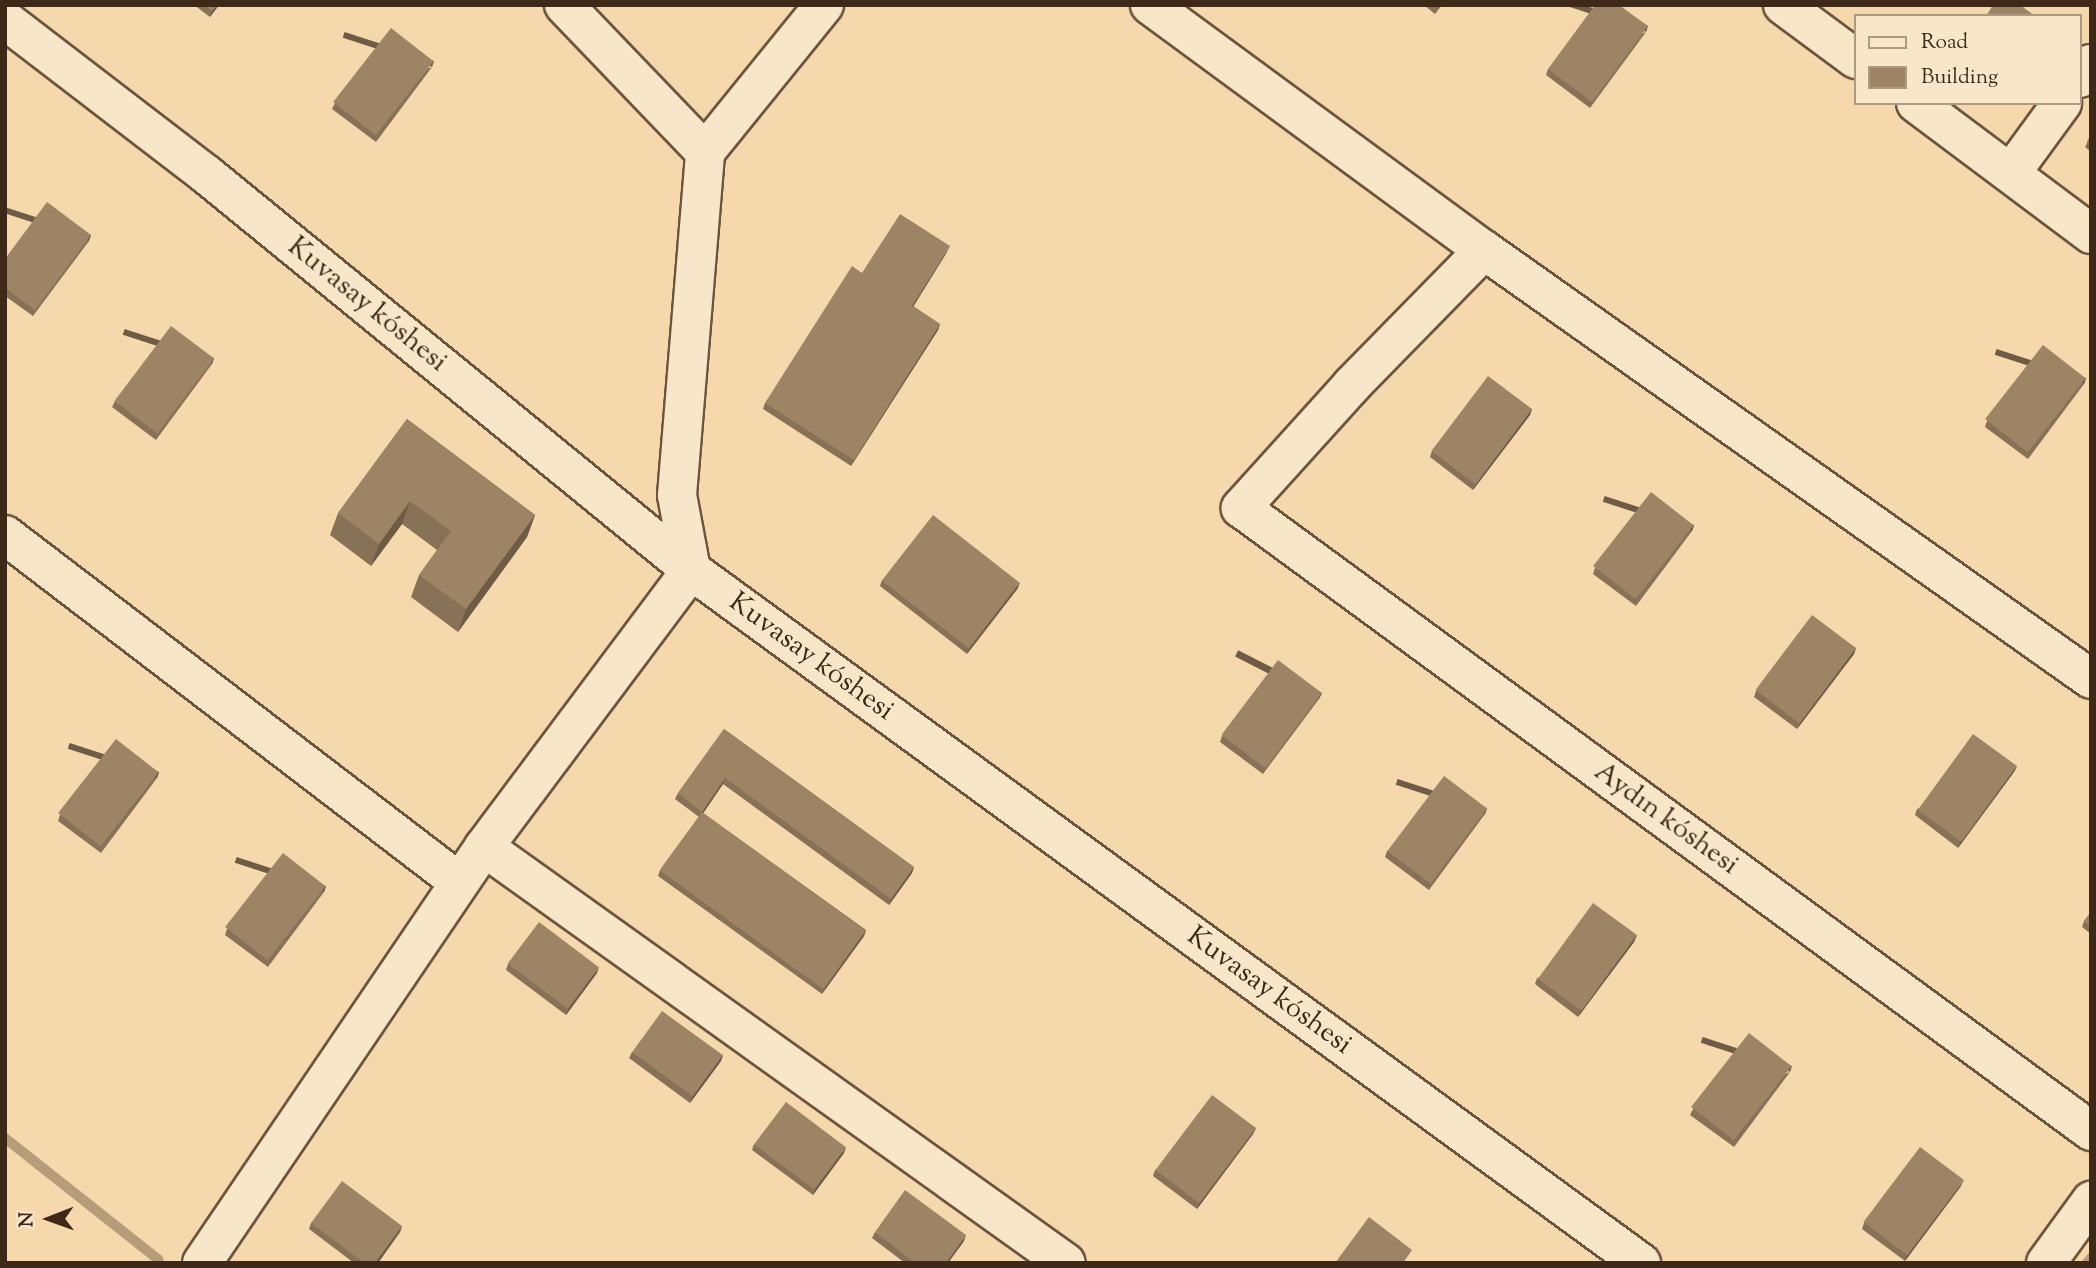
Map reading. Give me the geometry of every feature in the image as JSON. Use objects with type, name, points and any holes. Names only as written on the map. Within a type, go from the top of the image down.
[{"type":"street","points":[[564,5],[705,152]]},
{"type":"street","points":[[202,1263],[459,882],[691,570],[677,495],[705,152],[824,5]]},
{"type":"street","points":[[1150,5],[1484,250],[2091,679]]},
{"type":"street","points":[[1783,5],[1854,58]]},
{"type":"street","name":"Kuvasay kóshesi","points":[[5,20],[207,175],[691,570],[1641,1263]]},
{"type":"street","points":[[1919,105],[2091,234]]},
{"type":"street","points":[[2011,173],[2061,105]]},
{"type":"street","name":"Aydın kóshesi","points":[[1484,250],[1352,385],[1241,508],[2091,1131]]},
{"type":"street","points":[[5,535],[459,882]]},
{"type":"street","points":[[484,847],[1066,1263]]},
{"type":"street","points":[[2046,1263],[2091,1201]]},
{"type":"building","points":[[204,5],[217,5],[212,11]]},
{"type":"building","points":[[1595,5],[1619,5],[1648,26],[1592,102],[1548,69]]},
{"type":"building","points":[[1993,5],[2020,5],[2032,14],[1987,14]]},
{"type":"building","points":[[391,28],[434,61],[376,135],[333,102]]},
{"type":"building","points":[[47,202],[91,235],[35,310],[5,288],[5,259]]},
{"type":"building","points":[[900,214],[950,246],[912,306],[940,324],[854,460],[765,403],[852,266],[862,273]]},
{"type":"building","points":[[171,326],[214,358],[158,434],[114,401]]},
{"type":"building","points":[[2043,345],[2086,378],[2028,452],[1985,419]]},
{"type":"building","points":[[1488,376],[1532,409],[1475,484],[1431,451]]},
{"type":"building","points":[[407,419],[535,515],[466,609],[419,575],[451,531],[410,501],[379,544],[338,513]]},
{"type":"building","points":[[1651,492],[1694,525],[1636,599],[1593,566]]},
{"type":"building","points":[[933,515],[1020,583],[969,648],[882,580]]},
{"type":"building","points":[[1812,615],[1856,648],[1799,723],[1755,690]]},
{"type":"building","points":[[1278,660],[1322,693],[1265,768],[1221,735]]},
{"type":"building","points":[[724,729],[914,867],[891,899],[725,778],[702,812],[678,793]]},
{"type":"building","points":[[1973,734],[2017,766],[1961,842],[1918,810]]},
{"type":"building","points":[[116,739],[159,772],[101,846],[58,813]]},
{"type":"building","points":[[1444,776],[1487,808],[1431,884],[1387,851]]},
{"type":"building","points":[[702,812],[865,931],[823,989],[660,870]]},
{"type":"building","points":[[283,853],[326,886],[268,960],[225,927]]},
{"type":"building","points":[[1593,903],[1637,935],[1581,1011],[1538,979]]},
{"type":"building","points":[[2091,912],[2091,926],[2084,921]]},
{"type":"building","points":[[539,922],[599,967],[568,1009],[508,964]]},
{"type":"building","points":[[662,1011],[723,1055],[693,1096],[632,1052]]},
{"type":"building","points":[[1749,1033],[1792,1066],[1734,1140],[1691,1107]]},
{"type":"building","points":[[1212,1095],[1256,1128],[1199,1203],[1155,1170]]},
{"type":"building","points":[[786,1102],[846,1147],[814,1189],[754,1144]]},
{"type":"building","points":[[1920,1147],[1964,1180],[1907,1255],[1863,1222]]},
{"type":"building","points":[[342,1181],[402,1226],[375,1263],[364,1263],[311,1223]]},
{"type":"building","points":[[905,1190],[966,1235],[946,1263],[915,1263],[875,1232]]},
{"type":"building","points":[[1369,1217],[1412,1250],[1403,1263],[1335,1263]]},
{"type":"waterway","points":[[5,1138],[159,1260]]},
{"type":"waterway","points":[[2087,1263],[2091,1258]]}]
